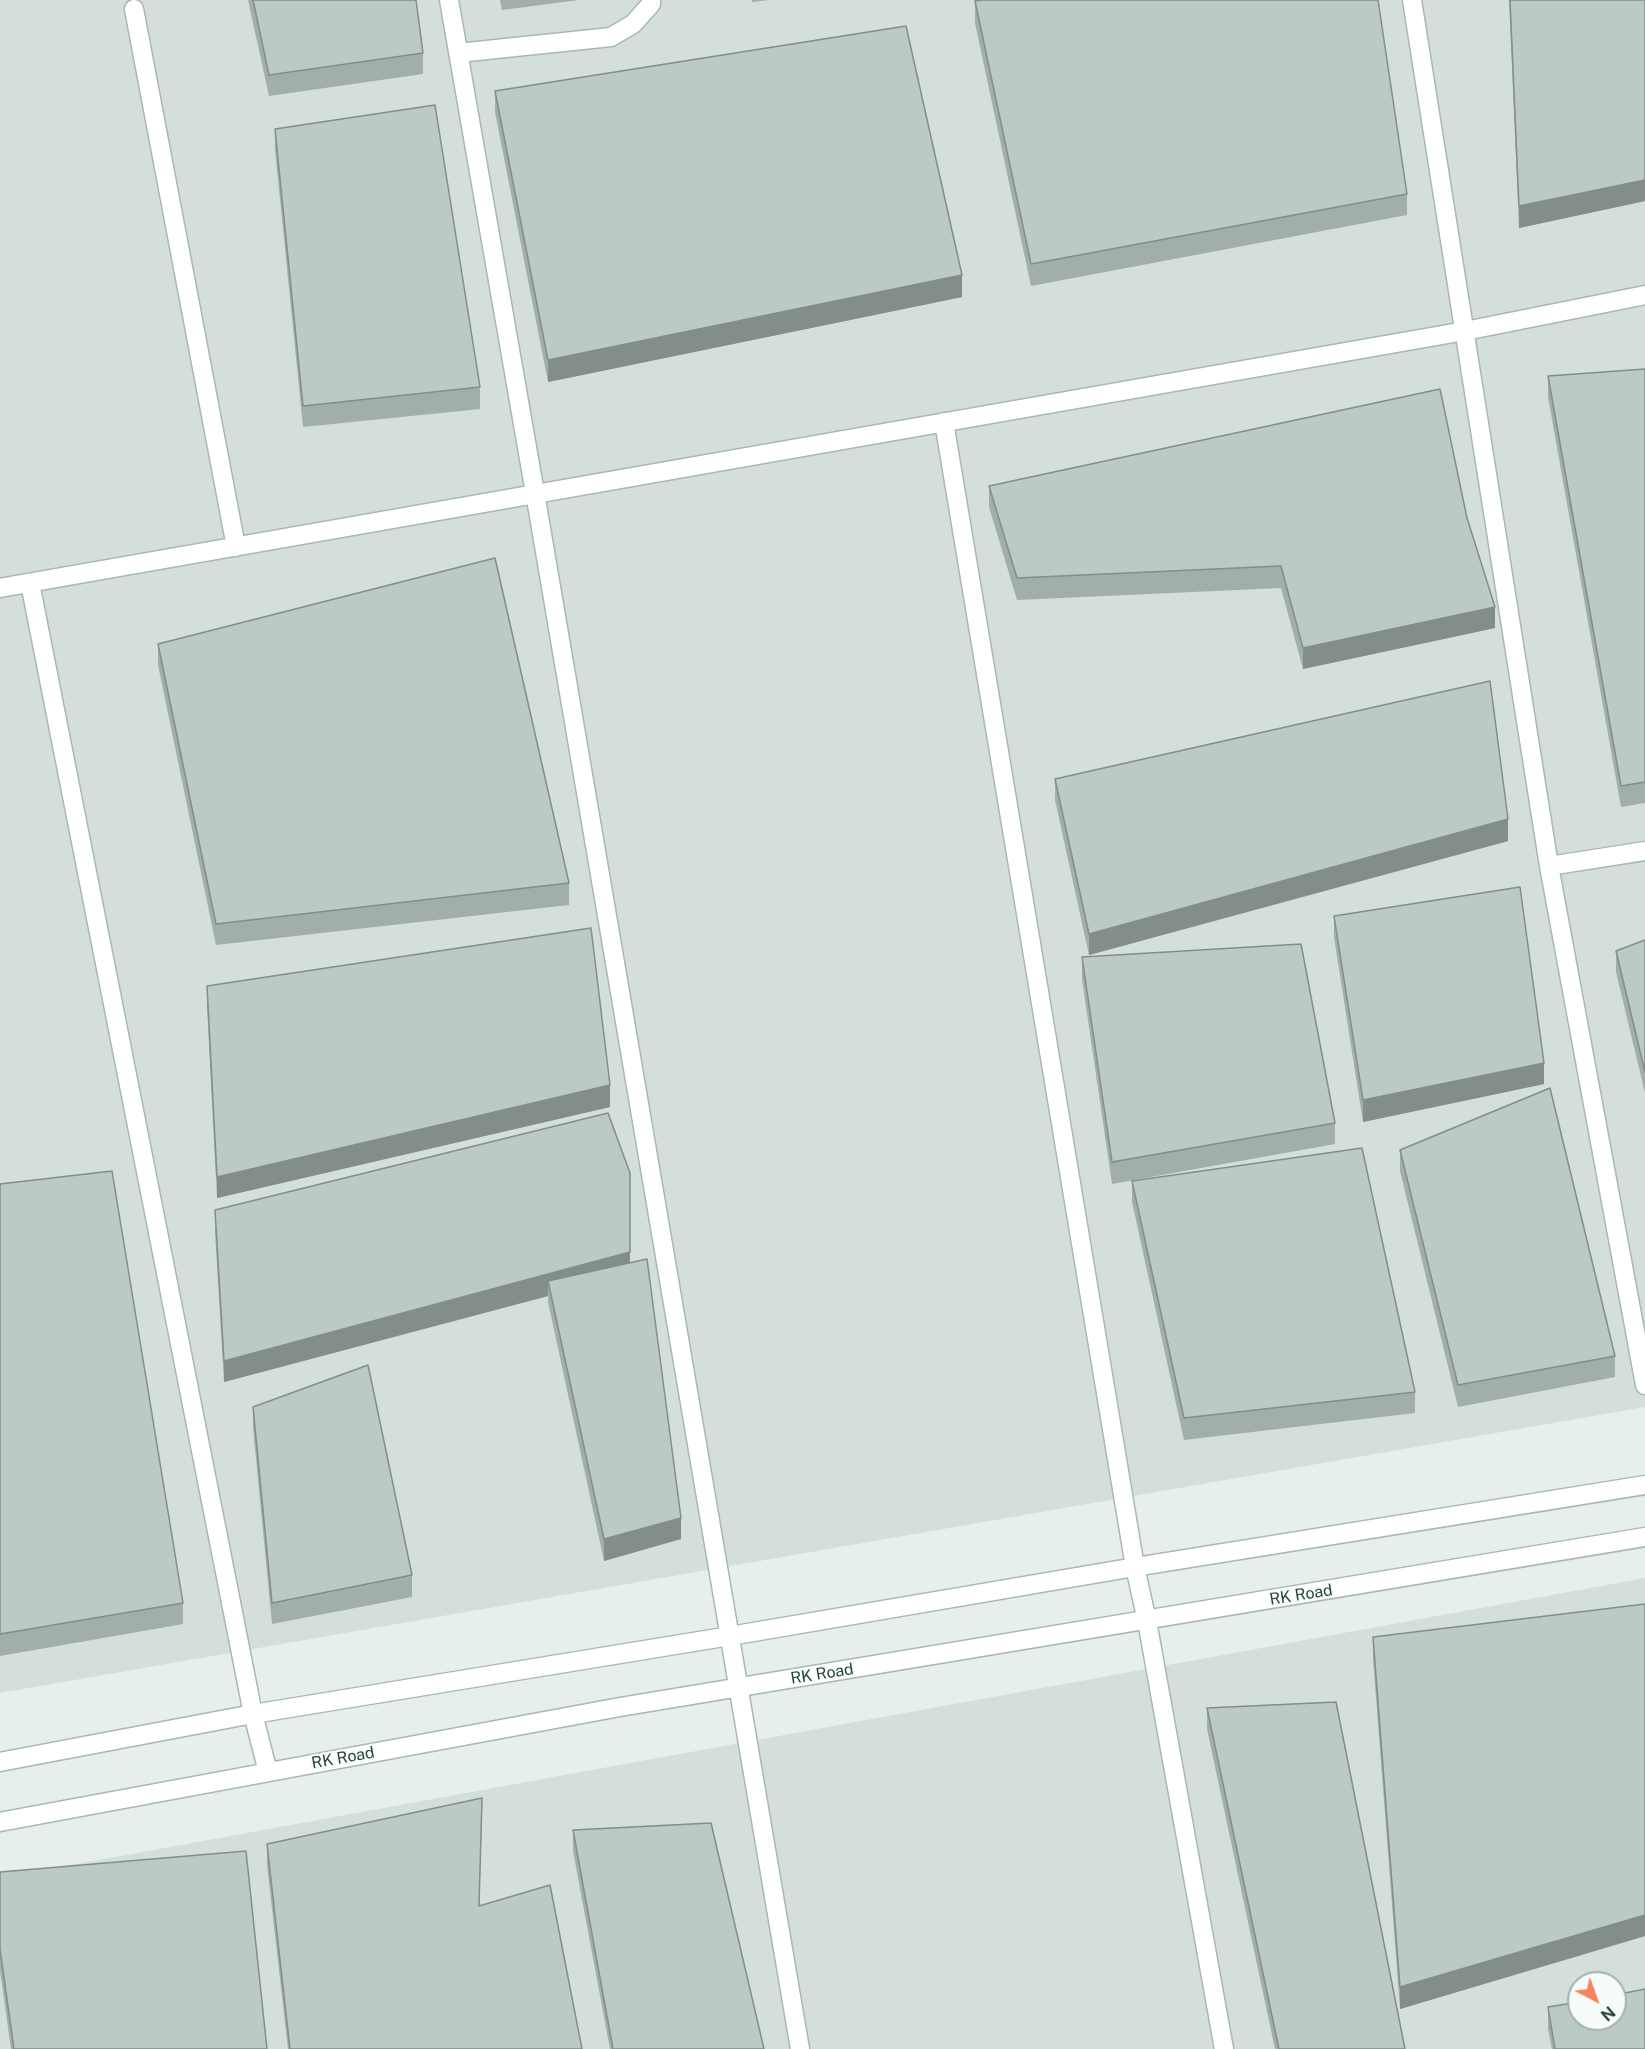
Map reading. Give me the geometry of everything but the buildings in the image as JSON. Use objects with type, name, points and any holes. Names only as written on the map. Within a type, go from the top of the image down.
[{"type":"street","points":[[448,0],[535,493],[800,2049]]},
{"type":"street","points":[[458,53],[611,37],[633,24],[651,4],[651,0]]},
{"type":"street","points":[[1412,0],[1550,866],[1645,1385]]},
{"type":"street","points":[[134,9],[236,547]]},
{"type":"street","points":[[0,588],[1465,331],[1645,295]]},
{"type":"street","points":[[944,422],[1135,1567],[1147,1621],[1224,2049]]},
{"type":"street","points":[[30,583],[253,1714],[268,1772]]},
{"type":"street","points":[[1550,866],[1645,851]]},
{"type":"street","points":[[0,1762],[253,1714],[1135,1567],[1645,1485]]},
{"type":"street","name":"RK Road","points":[[0,1822],[620,1707],[1645,1537]]},
{"type":"shaded area","points":[[0,0],[1645,0],[1645,1407],[0,1693]]},
{"type":"shaded area","points":[[1645,1578],[1645,2049],[0,2049],[0,1878]]}]
